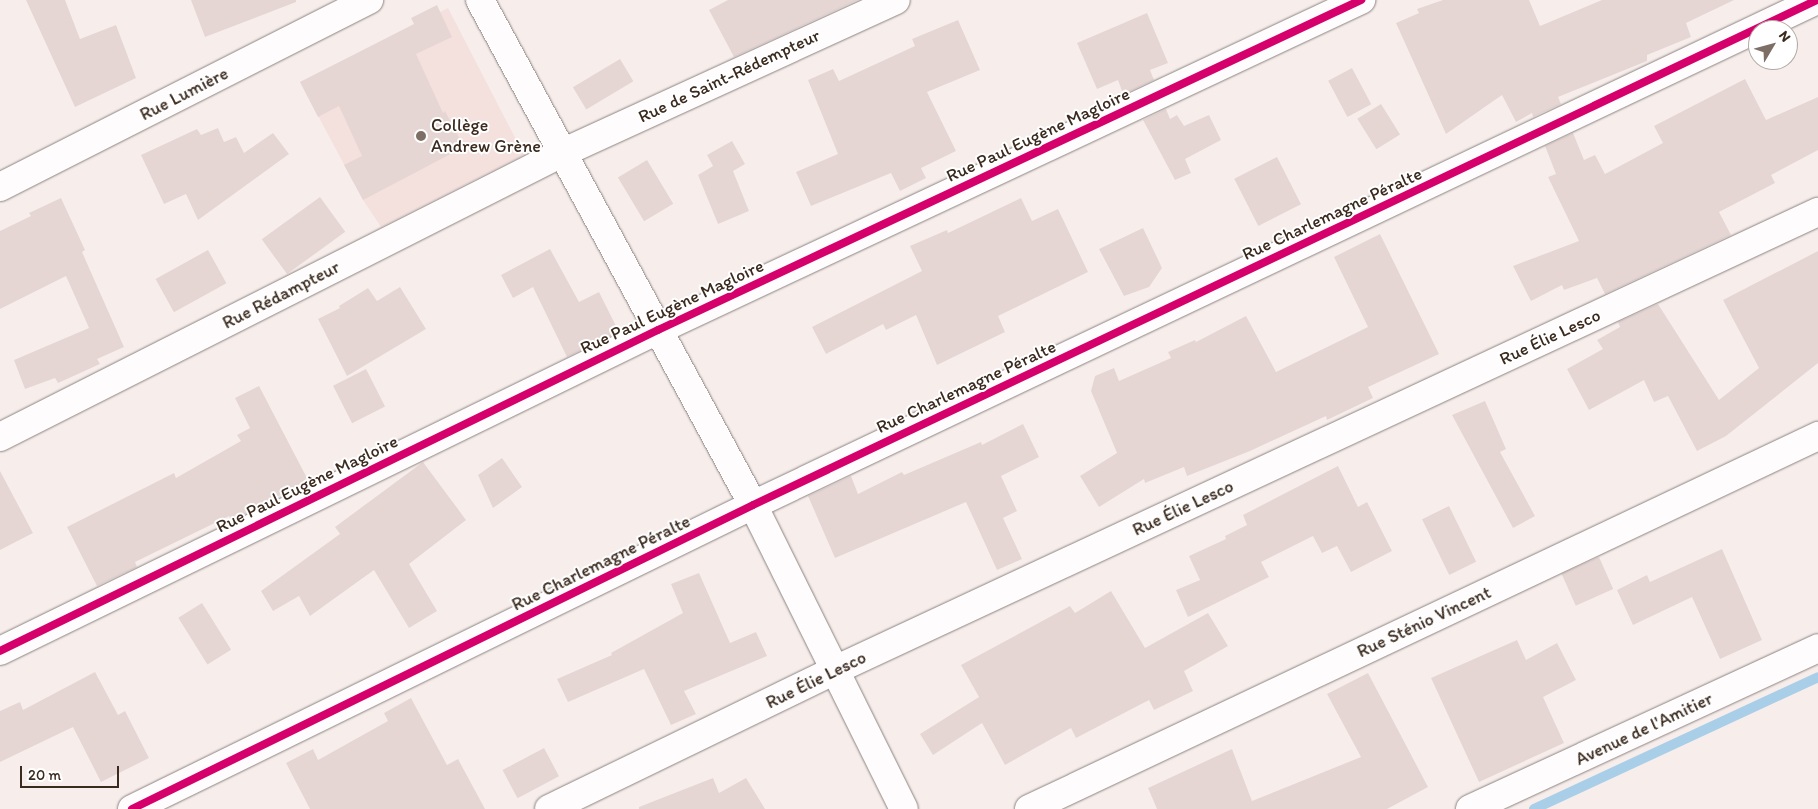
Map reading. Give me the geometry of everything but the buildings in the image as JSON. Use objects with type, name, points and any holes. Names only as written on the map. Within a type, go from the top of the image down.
[{"type":"street","name":"Rue Lumière","points":[[0,187],[369,0]]},
{"type":"street","points":[[480,0],[753,505],[904,809]]},
{"type":"street","name":"Rue de Saint-Rédempteur","points":[[562,153],[896,0]]},
{"type":"street","name":"Rue Paul Eugène Magloire","points":[[0,651],[658,330],[1361,0]]},
{"type":"street","name":"Rue Charlemagne Péralte","points":[[132,809],[753,505],[1817,0]]},
{"type":"street","name":"Rue Rédampteur","points":[[0,437],[562,153]]},
{"type":"street","name":"Rue Élie Lesco","points":[[550,809],[834,671],[1818,212]]},
{"type":"street","name":"Rue Sténio Vincent","points":[[1029,809],[1818,436]]},
{"type":"street","name":"Avenue de l'Amitier","points":[[1470,809],[1818,648]]},
{"type":"shaded area","name":"Collège Andrew Grène","points":[[448,8],[524,155],[381,227],[363,200],[300,82]]},
{"type":"waterway","points":[[1534,809],[1818,677]]},
{"type":"cycle path","points":[[0,651],[658,330],[1361,0]]},
{"type":"cycle path","points":[[132,809],[753,505],[1817,0]]},
{"type":"place","name":"Collège Andrew Grène","points":[[421,136]]}]
